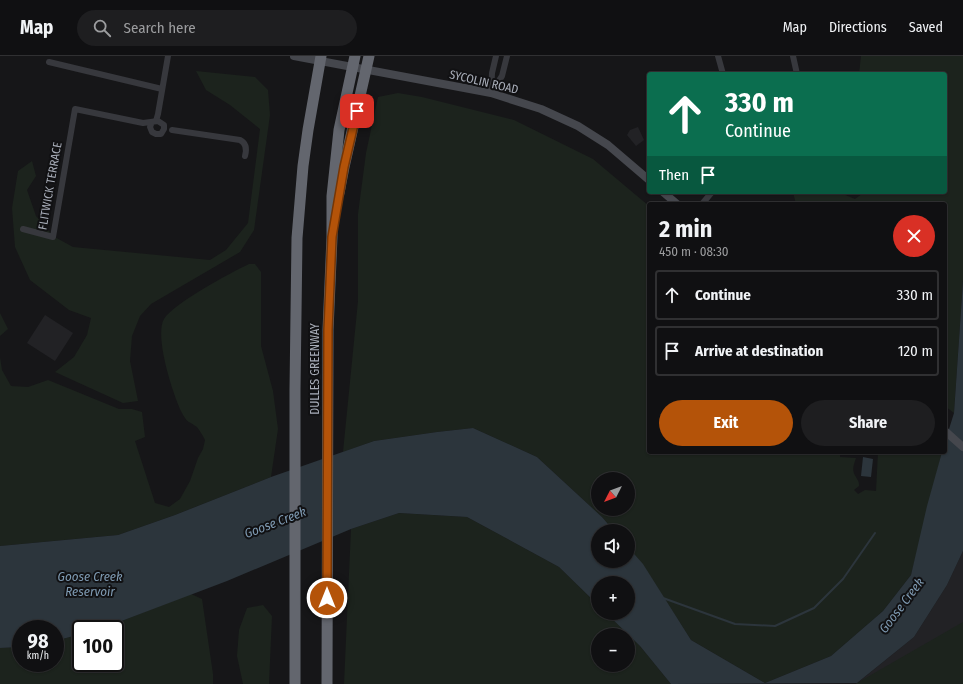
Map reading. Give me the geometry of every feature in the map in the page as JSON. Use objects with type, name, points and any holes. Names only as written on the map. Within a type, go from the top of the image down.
[{"type":"highway","name":"DULLES GREENWAY","points":[[295,684],[295,390],[297,266],[300,202],[308,130],[321,56]]},
{"type":"highway","name":"DULLES GREENWAY","points":[[327,684],[328,323],[332,237],[332,196],[340,130],[354,56]]},
{"type":"highway","points":[[332,237],[344,167],[369,56]]},
{"type":"main road","name":"SYCOLIN ROAD","points":[[294,56],[491,94],[541,109],[578,126],[608,145],[647,178]]},
{"type":"main road","points":[[665,194],[675,202]]},
{"type":"main road","points":[[947,433],[963,447]]},
{"type":"street","points":[[168,56],[155,134],[172,130],[240,140],[245,144],[245,156]]},
{"type":"street","points":[[491,94],[492,73],[496,56]]},
{"type":"street","points":[[491,94],[502,76],[506,56]]},
{"type":"street","points":[[718,56],[722,72]]},
{"type":"street","points":[[793,56],[797,72]]},
{"type":"street","points":[[49,62],[162,90]]},
{"type":"street","name":"FLITWICK TERRACE","points":[[23,229],[52,237],[75,109],[143,123],[157,122]]},
{"type":"street","points":[[157,122],[172,130]]},
{"type":"street","points":[[157,122],[164,131],[162,132]]},
{"type":"street","points":[[704,202],[710,194]]},
{"type":"shaded area","points":[[861,56],[963,56],[963,281],[954,413],[947,408],[947,202],[796,202],[794,194],[843,194],[855,199],[862,194],[947,194],[947,72],[859,72]]},
{"type":"shaded area","points":[[196,71],[255,77],[268,90],[270,115],[254,230],[240,252],[151,304],[140,316],[132,336],[130,361],[138,401],[123,403],[55,372],[74,357],[87,335],[91,318],[69,310],[30,280],[15,247],[12,208],[18,171],[32,161],[36,176],[27,190],[36,216],[53,236],[73,247],[210,260],[226,250],[248,223],[260,129],[230,105],[206,90]]},
{"type":"shaded area","points":[[398,93],[422,97],[514,120],[593,159],[647,204],[647,454],[840,454],[840,457],[856,458],[853,469],[859,482],[859,486],[854,490],[858,494],[865,490],[876,491],[878,454],[941,454],[911,575],[883,611],[831,656],[765,683],[691,640],[643,565],[635,555],[635,524],[608,524],[601,516],[635,516],[635,472],[591,472],[591,507],[537,457],[473,428],[374,441],[343,452],[358,301],[358,214],[366,153],[378,97]]},
{"type":"shaded area","points":[[638,127],[644,140],[636,146],[627,135],[630,130]]},
{"type":"shaded area","points":[[249,264],[255,264],[261,272],[261,346],[273,391],[278,429],[271,477],[175,515],[118,535],[0,546],[0,357],[2,370],[11,386],[28,387],[48,380],[119,409],[132,409],[142,412],[145,437],[135,441],[155,503],[169,507],[180,499],[190,481],[198,458],[203,449],[205,440],[197,427],[187,421],[184,417],[174,393],[166,366],[161,338],[164,319],[170,312],[190,297],[216,281]]},
{"type":"shaded area","points":[[0,313],[8,329],[0,336]]},
{"type":"shaded area","points":[[45,315],[73,333],[55,361],[27,343]]},
{"type":"shaded area","points":[[399,513],[467,517],[559,567],[591,598],[591,620],[613,620],[621,628],[591,628],[591,672],[635,672],[635,641],[671,684],[344,684],[351,529]]},
{"type":"shaded area","points":[[963,551],[963,684],[856,684],[914,637],[947,585]]},
{"type":"shaded area","points":[[191,594],[202,599],[213,674],[213,684],[0,684],[0,648],[12,647],[12,672],[64,672],[64,639],[72,636],[72,672],[124,672],[124,620]]},
{"type":"shaded area","points":[[263,605],[272,616],[269,684],[243,684],[237,656],[239,630],[247,608]]},
{"type":"shaded area","points":[[963,622],[963,684],[856,684],[857,683]]},
{"type":"water","name":"Goose Creek Reservoir","points":[[963,281],[963,551],[947,585],[914,637],[857,683],[671,684],[635,641],[635,628],[621,628],[613,620],[635,620],[635,576],[591,576],[591,598],[559,567],[467,517],[399,513],[351,529],[227,581],[124,620],[72,620],[72,636],[64,639],[64,620],[12,620],[12,647],[0,648],[0,546],[118,535],[175,515],[271,477],[374,441],[473,428],[537,457],[591,507],[591,516],[601,516],[608,524],[591,524],[591,568],[635,568],[635,555],[643,564],[691,640],[765,683],[831,656],[883,611],[911,575],[927,506],[941,454],[947,454],[947,436],[954,413]]},
{"type":"water","points":[[863,457],[873,459],[871,477],[861,476]]},
{"type":"waterway","points":[[663,598],[735,624],[775,626],[814,608],[843,579],[875,533]]},
{"type":"route","points":[[327,598],[328,330],[332,237],[344,167],[357,111]]},
{"type":"water label","name":"Goose Creek","points":[[275,522]]},
{"type":"water label","name":"Goose Creek","points":[[901,605]]}]
